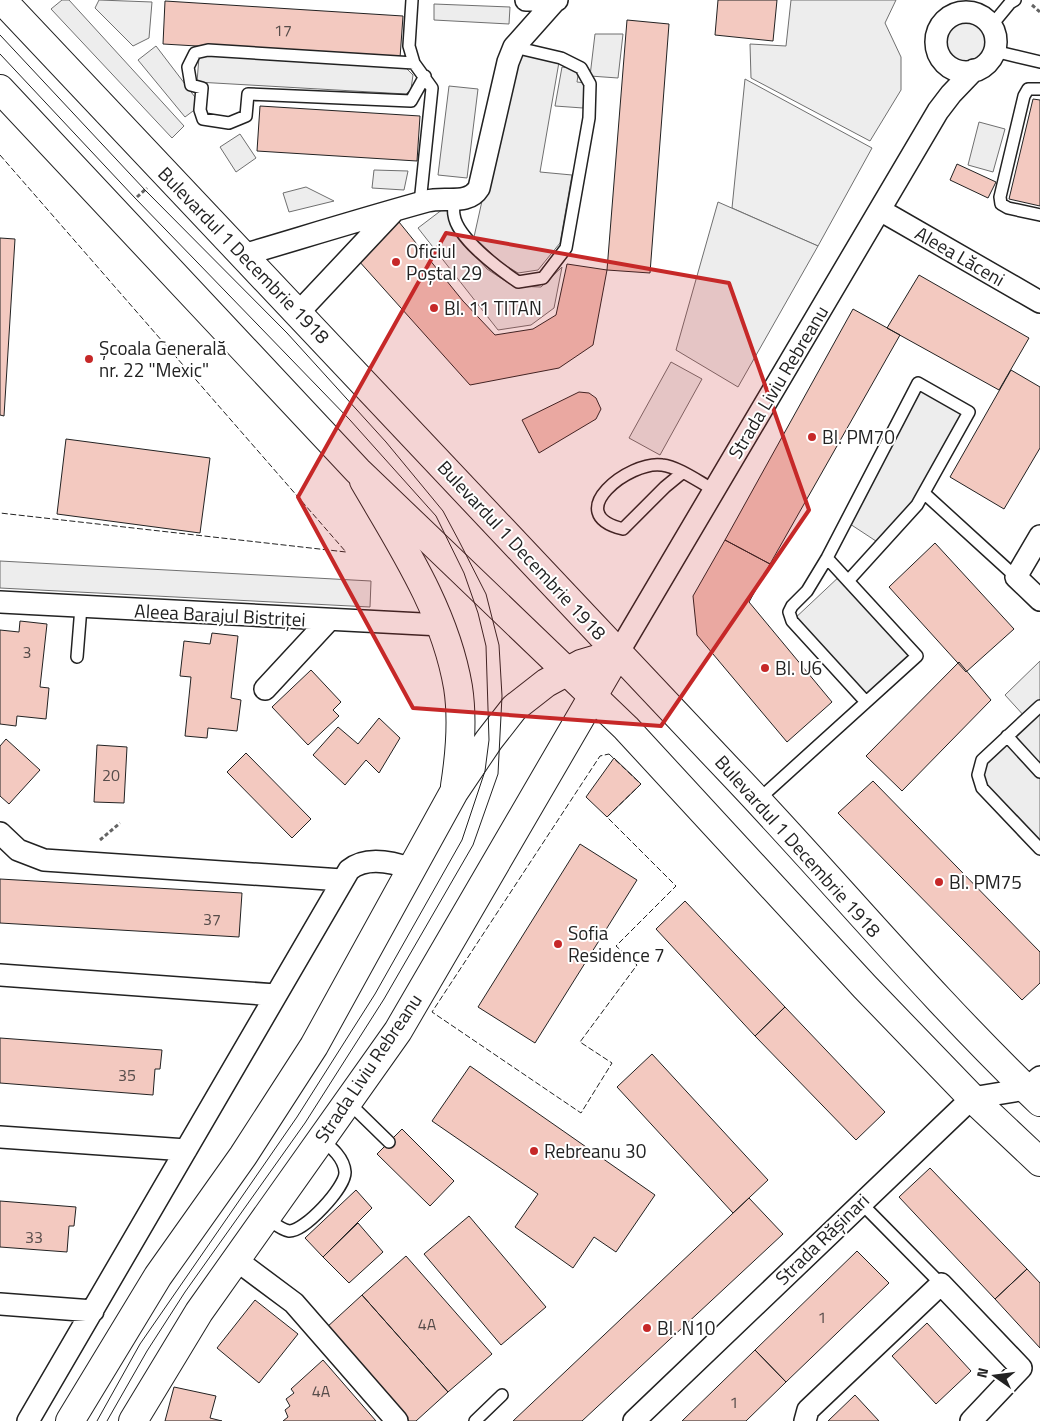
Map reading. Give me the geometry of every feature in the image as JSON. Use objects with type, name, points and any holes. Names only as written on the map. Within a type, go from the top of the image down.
[{"type":"main road","name":"Bulevardul 1 Decembrie 1918","points":[[2,0],[299,312],[758,800],[904,962],[1036,1089]]},
{"type":"main road","points":[[0,89],[358,471],[633,735],[864,987],[972,1098],[1040,1162]]},
{"type":"main road","points":[[358,471],[416,570],[441,625],[458,688],[461,721],[459,760],[454,792]]},
{"type":"main road","points":[[70,1421],[158,1276],[243,1156],[310,1053],[454,792],[489,740],[514,708],[530,694],[566,671],[618,653]]},
{"type":"main road","name":"Strada Liviu Rebreanu","points":[[133,1421],[199,1312],[235,1259],[398,1031],[618,653]]},
{"type":"street","points":[[526,0],[556,1]]},
{"type":"street","points":[[944,20],[962,12],[983,14],[996,43],[987,63],[974,70],[956,70],[942,60],[936,44],[936,36],[953,0]]},
{"type":"street","points":[[243,255],[420,203],[475,196],[479,188],[508,62],[514,47],[556,1]]},
{"type":"street","name":"Strada Liviu Rebreanu","points":[[938,111],[942,60]]},
{"type":"street","name":"Strada Liviu Rebreanu","points":[[618,653],[938,111],[974,70]]},
{"type":"street","points":[[299,312],[394,210]]},
{"type":"street","name":"Aleea Lăceni","points":[[880,210],[1040,302]]},
{"type":"street","points":[[1040,536],[1016,577],[1040,600]]},
{"type":"street","name":"Aleea Barajul Bistriței","points":[[0,602],[328,621],[441,625]]},
{"type":"street","points":[[265,689],[328,621]]},
{"type":"street","points":[[0,833],[18,850],[44,860],[342,880]]},
{"type":"street","points":[[28,1421],[342,880],[355,865],[376,861],[399,864],[412,869]]},
{"type":"street","points":[[0,975],[276,995]]},
{"type":"street","points":[[972,1098],[1036,1089]]},
{"type":"street","name":"Strada Rășinari","points":[[634,1421],[860,1202],[972,1098]]},
{"type":"street","points":[[0,1137],[186,1150]]},
{"type":"street","points":[[235,1259],[294,1302],[397,1421]]},
{"type":"street","points":[[805,1421],[808,1410],[941,1284],[1021,1368],[971,1421]]},
{"type":"street","points":[[0,1304],[93,1311]]},
{"type":"lane","points":[[412,0],[409,46],[414,63],[432,88],[432,106],[420,203]]},
{"type":"lane","points":[[983,14],[1015,0]]},
{"type":"lane","points":[[455,199],[454,216],[460,230],[495,267],[518,282],[543,278],[566,248],[589,118],[590,84],[582,68],[561,58],[514,47]]},
{"type":"lane","points":[[414,63],[208,50],[195,53],[188,67],[191,85],[202,88],[200,110],[203,119],[229,123],[246,116],[248,94],[411,101],[425,76]]},
{"type":"lane","points":[[994,51],[1040,62]]},
{"type":"lane","points":[[1040,90],[1028,89],[1024,96],[1022,122],[1000,197],[1001,204],[1008,208],[1040,216]]},
{"type":"lane","points":[[848,581],[909,515],[925,494],[969,412],[918,383],[827,558],[807,592],[792,606],[790,618],[866,702]]},
{"type":"lane","points":[[682,474],[665,487],[624,529],[614,527],[602,518],[597,510],[597,501],[621,476],[654,465],[662,464],[682,474],[714,490]]},
{"type":"lane","points":[[925,494],[1016,577]]},
{"type":"lane","points":[[758,800],[917,656],[827,558]]},
{"type":"lane","points":[[77,657],[81,607]]},
{"type":"lane","points":[[1040,706],[982,760],[978,775],[982,788],[1040,849]]},
{"type":"lane","points":[[1007,736],[1040,772]]},
{"type":"lane","points":[[348,1101],[389,1142]]},
{"type":"lane","points":[[264,1217],[288,1231],[300,1229],[341,1186],[345,1175],[344,1164],[334,1150],[320,1138]]},
{"type":"lane","points":[[860,1202],[941,1284]]},
{"type":"lane","points":[[475,1421],[502,1395]]},
{"type":"path","points":[[118,214],[165,172]]},
{"type":"highlighted area","points":[[446,233],[729,283],[809,510],[661,726],[413,708],[298,497]]},
{"type":"shaded area","points":[[62,0],[69,0],[184,126],[172,138],[51,9]]},
{"type":"shaded area","points":[[99,0],[152,2],[149,38],[133,46],[95,8]]},
{"type":"shaded area","points":[[791,0],[896,0],[885,23],[901,57],[901,90],[870,141],[751,78],[750,44],[786,46]]},
{"type":"shaded area","points":[[434,4],[510,7],[509,24],[434,20]]},
{"type":"shaded area","points":[[969,19],[981,25],[986,32],[986,50],[981,57],[974,62],[961,63],[953,60],[946,53],[943,37],[946,29],[953,22]]},
{"type":"shaded area","points":[[595,34],[623,34],[618,78],[590,76]]},
{"type":"shaded area","points":[[156,46],[201,105],[185,117],[138,60]]},
{"type":"shaded area","points":[[515,52],[559,62],[540,172],[572,175],[560,243],[538,270],[518,273],[500,262],[474,237]]},
{"type":"shaded area","points":[[214,53],[404,66],[413,75],[411,89],[406,94],[197,82],[199,57]]},
{"type":"shaded area","points":[[562,67],[579,69],[577,82],[586,83],[583,108],[555,106]]},
{"type":"shaded area","points":[[745,79],[872,148],[818,246],[732,208]]},
{"type":"shaded area","points":[[449,86],[478,89],[467,178],[438,175]]},
{"type":"shaded area","points":[[979,122],[1005,129],[993,172],[968,165]]},
{"type":"shaded area","points":[[240,134],[256,158],[236,172],[220,147]]},
{"type":"shaded area","points":[[374,170],[408,171],[404,190],[372,188]]},
{"type":"shaded area","points":[[306,187],[334,201],[289,212],[283,193]]},
{"type":"shaded area","points":[[718,202],[818,246],[738,387],[676,350]]},
{"type":"shaded area","points":[[447,206],[453,230],[487,269],[513,286],[541,287],[562,267],[554,308],[531,325],[498,330],[418,228]]},
{"type":"shaded area","points":[[671,362],[702,379],[660,455],[629,438]]},
{"type":"shaded area","points":[[918,383],[969,412],[925,494],[882,545],[847,522]]},
{"type":"shaded area","points":[[0,561],[371,581],[370,607],[0,588]]},
{"type":"shaded area","points":[[842,574],[917,656],[866,702],[792,621]]},
{"type":"shaded area","points":[[1040,661],[1040,761],[1035,766],[1040,772],[1040,849],[982,788],[982,760],[1026,718],[1005,695]]},
{"type":"building","points":[[718,0],[777,0],[773,41],[715,35]]},
{"type":"building","points":[[165,1],[403,16],[400,58],[163,44]]},
{"type":"building","points":[[627,20],[669,24],[650,273],[607,270]]},
{"type":"building","points":[[1033,99],[1040,100],[1040,206],[1009,199]]},
{"type":"building","points":[[260,106],[420,116],[417,161],[257,151]]},
{"type":"building","points":[[957,164],[996,182],[988,198],[950,180]]},
{"type":"building","name":"Bl. 11 TITAN","points":[[399,222],[463,301],[495,335],[533,329],[556,315],[567,264],[607,270],[593,345],[559,368],[470,385],[358,260]]},
{"type":"building","points":[[0,238],[15,239],[4,416],[0,415]]},
{"type":"building","points":[[919,275],[1029,338],[999,390],[887,328]]},
{"type":"building","name":"Bl. PM70","points":[[853,309],[900,335],[770,564],[725,540]]},
{"type":"building","points":[[1011,370],[1040,387],[1040,448],[1004,509],[950,477]]},
{"type":"building","points":[[579,392],[589,393],[596,398],[601,409],[596,419],[539,453],[522,420]]},
{"type":"building","points":[[66,439],[210,458],[200,533],[57,514]]},
{"type":"building","name":"Bl. U6","points":[[725,540],[770,564],[749,602],[832,702],[787,742],[697,635],[693,596]]},
{"type":"building","points":[[935,543],[1014,629],[966,672],[889,587]]},
{"type":"building","points":[[20,621],[47,624],[40,687],[49,688],[46,719],[17,716],[16,726],[0,724],[0,630],[19,632]]},
{"type":"building","points":[[212,633],[238,636],[231,698],[241,700],[237,731],[208,728],[207,738],[185,736],[191,677],[180,676],[184,641],[210,644]]},
{"type":"building","points":[[959,662],[991,700],[902,791],[866,756]]},
{"type":"building","points":[[311,670],[341,702],[333,710],[339,716],[308,745],[272,707]]},
{"type":"building","points":[[379,718],[400,738],[379,773],[366,760],[345,785],[313,755],[338,727],[358,744]]},
{"type":"building","points":[[6,739],[40,770],[9,804],[0,796],[0,746]]},
{"type":"building","points":[[97,745],[127,747],[124,803],[94,802]]},
{"type":"building","points":[[246,753],[311,819],[292,838],[227,772]]},
{"type":"building","points":[[614,758],[641,784],[607,817],[586,797]]},
{"type":"building","name":"Bl. PM75","points":[[873,781],[1040,952],[1040,983],[1022,1000],[838,813]]},
{"type":"building","name":"Sofia Residence 7","points":[[580,844],[637,880],[535,1043],[478,1007]]},
{"type":"building","points":[[0,879],[242,893],[239,937],[0,923]]},
{"type":"building","points":[[685,901],[785,1007],[755,1036],[656,929]]},
{"type":"building","points":[[785,1007],[885,1112],[856,1140],[755,1036]]},
{"type":"building","points":[[0,1038],[162,1050],[160,1069],[155,1069],[153,1095],[0,1083]]},
{"type":"building","points":[[652,1054],[768,1180],[733,1213],[617,1087]]},
{"type":"building","name":"Rebreanu 30","points":[[470,1066],[655,1195],[616,1252],[594,1237],[573,1268],[515,1227],[538,1194],[432,1121]]},
{"type":"building","points":[[402,1129],[454,1181],[430,1206],[377,1154]]},
{"type":"building","points":[[930,1168],[1027,1269],[995,1299],[899,1197]]},
{"type":"building","points":[[356,1190],[372,1208],[323,1257],[305,1238]]},
{"type":"building","name":"Bl. N10","points":[[749,1198],[783,1234],[582,1421],[513,1421]]},
{"type":"building","points":[[0,1201],[76,1207],[74,1226],[69,1226],[67,1252],[0,1247]]},
{"type":"building","points":[[469,1216],[546,1307],[501,1345],[424,1254]]},
{"type":"building","points":[[358,1223],[383,1252],[349,1283],[323,1257]]},
{"type":"building","points":[[857,1251],[889,1283],[786,1382],[755,1350]]},
{"type":"building","points":[[406,1256],[492,1354],[448,1392],[362,1295]]},
{"type":"building","points":[[1027,1269],[1040,1283],[1040,1348],[995,1299]]},
{"type":"building","points":[[362,1295],[448,1392],[416,1421],[409,1421],[326,1328]]},
{"type":"building","points":[[255,1300],[298,1334],[259,1383],[217,1348]]},
{"type":"building","points":[[927,1323],[971,1371],[936,1404],[892,1356]]},
{"type":"building","points":[[755,1350],[786,1382],[746,1421],[682,1421]]},
{"type":"building","points":[[323,1360],[376,1421],[283,1421],[288,1417],[285,1410],[290,1406],[286,1399],[294,1393],[291,1389]]},
{"type":"building","points":[[174,1387],[216,1396],[210,1418],[222,1421],[165,1421]]},
{"type":"building","points":[[855,1395],[879,1421],[828,1421]]},
{"type":"tram line","points":[[0,35],[145,190],[287,333],[386,442],[443,511],[486,594],[499,645],[502,696],[498,774],[473,845],[384,999],[305,1123],[185,1292],[147,1351],[107,1421]]},
{"type":"tram line","points":[[0,54],[135,198],[350,420],[436,516],[464,573],[478,613],[486,646],[489,740],[485,771],[462,840],[375,994],[297,1117],[140,1344],[97,1421]]},
{"type":"fence","points":[[0,155],[346,552],[0,513]]},
{"type":"fence","points":[[609,754],[641,784],[607,817],[676,886],[616,946],[637,965],[580,1042],[612,1063],[581,1113],[432,1012],[600,756],[609,754]]},
{"type":"place","name":"Oficiul Poștal 29","points":[[396,262]]},
{"type":"place","name":"Bl. 11 TITAN","points":[[434,308]]},
{"type":"place","name":"Școala Generală nr. 22 \"Mexic\"","points":[[89,359]]},
{"type":"place","name":"Bl. PM70","points":[[812,437]]},
{"type":"place","name":"Bl. U6","points":[[765,668]]},
{"type":"place","name":"Bl. PM75","points":[[939,882]]},
{"type":"place","name":"Sofia Residence 7","points":[[558,944]]},
{"type":"place","name":"Rebreanu 30","points":[[534,1151]]},
{"type":"place","name":"Bl. N10","points":[[647,1328]]}]
